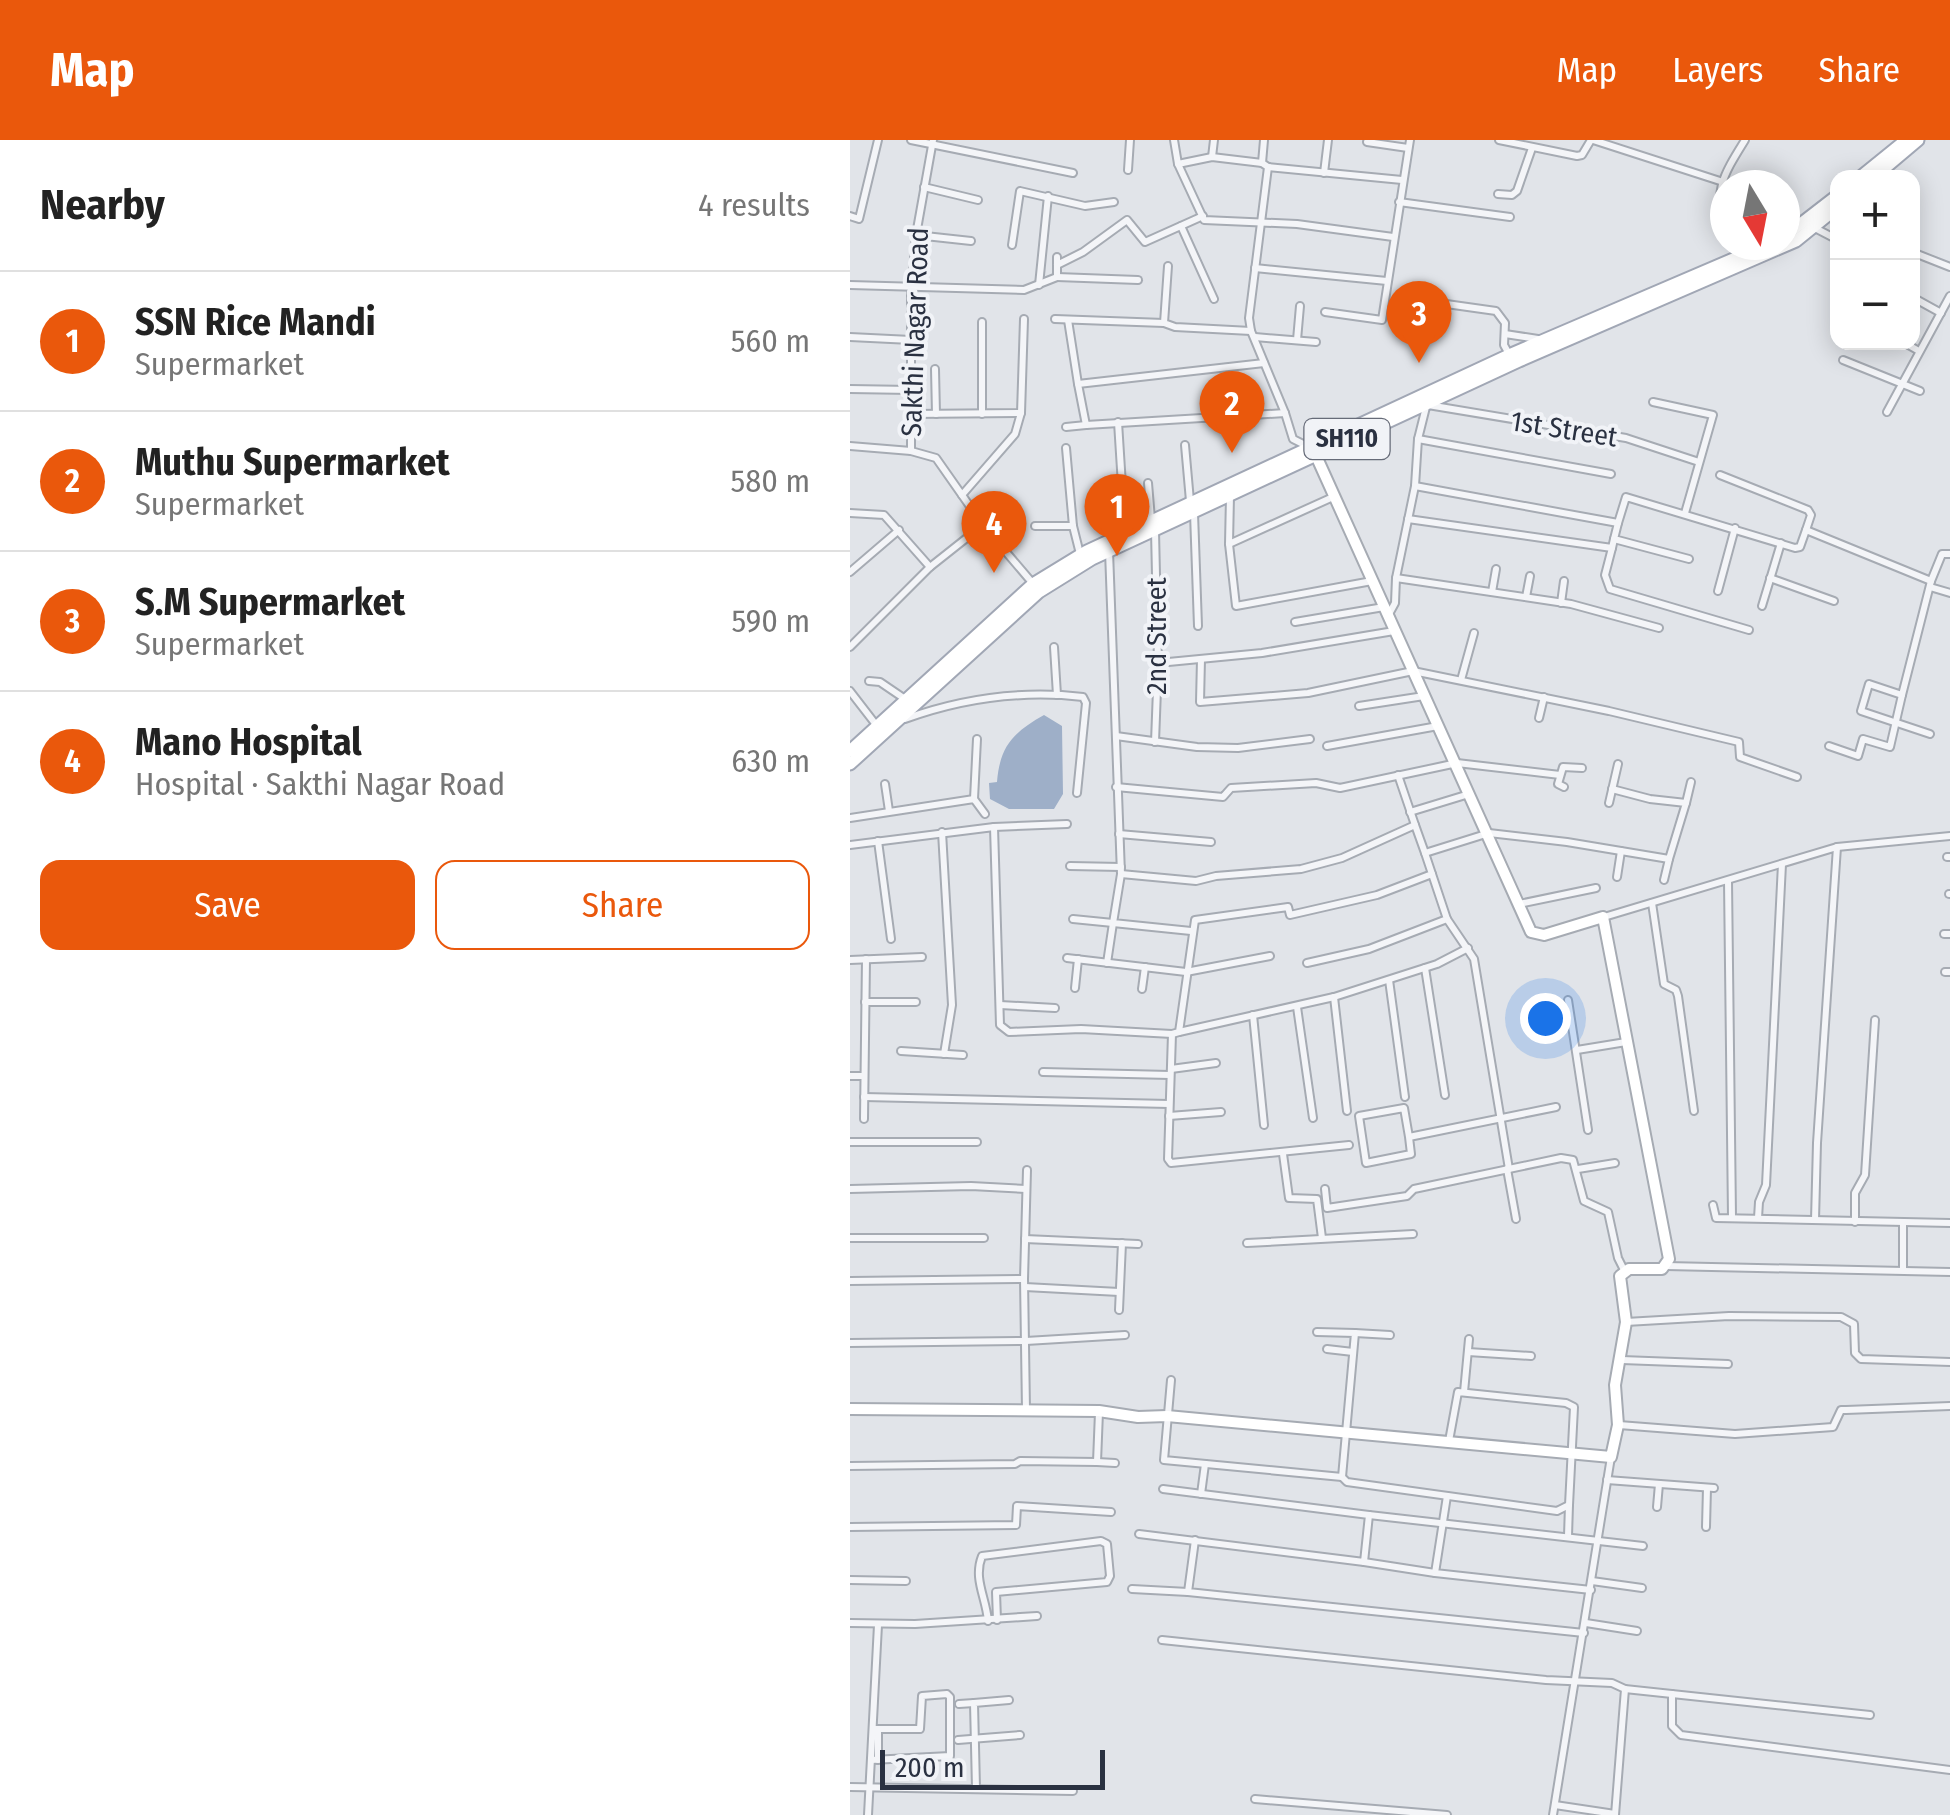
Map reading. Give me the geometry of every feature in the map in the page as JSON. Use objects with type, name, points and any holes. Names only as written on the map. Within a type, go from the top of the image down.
[{"type":"main road","points":[[1869,170],[1906,140]]},
{"type":"main road","points":[[1882,170],[1918,140]]},
{"type":"main road","points":[[1800,225],[1830,202]]},
{"type":"main road","name":"SH110","points":[[1424,400],[1544,340],[1796,241],[1830,213]]},
{"type":"main road","name":"SH110","points":[[850,764],[883,728],[1036,588],[1153,525],[1313,450],[1739,260]]},
{"type":"main road","name":"SH110","points":[[1192,507],[1230,495],[1313,450]]},
{"type":"main road","name":"SH110","points":[[850,751],[883,728],[905,699],[1080,555],[1125,533],[1153,525]]},
{"type":"street","points":[[850,216],[859,219],[878,140]]},
{"type":"street","points":[[911,140],[1072,173]]},
{"type":"street","points":[[1128,170],[1130,140]]},
{"type":"street","points":[[1174,140],[1178,164],[1204,220],[1261,222],[1392,237]]},
{"type":"street","points":[[1212,158],[1214,140]]},
{"type":"street","points":[[1264,140],[1261,222],[1249,318],[1253,334],[1293,439],[1313,450],[1531,932],[1544,936],[1836,848],[1950,836]]},
{"type":"street","points":[[1324,173],[1328,140]]},
{"type":"street","points":[[1503,140],[1576,156],[1582,155],[1592,140],[1710,178]]},
{"type":"street","points":[[1498,194],[1508,196],[1517,191],[1541,140]]},
{"type":"street","points":[[1727,170],[1745,140]]},
{"type":"street","points":[[1325,312],[1382,320],[1409,144],[1366,141]]},
{"type":"street","name":"Sakthi Nagar Road","points":[[932,142],[916,235],[912,286],[911,451],[936,458],[982,525],[1036,588]]},
{"type":"street","points":[[1178,164],[1212,158],[1402,180]]},
{"type":"street","points":[[924,187],[978,200]]},
{"type":"street","points":[[1012,245],[1020,191],[1085,206],[1114,202]]},
{"type":"street","points":[[1039,287],[1048,196]]},
{"type":"street","points":[[1399,202],[1510,217]]},
{"type":"street","points":[[1057,277],[1057,262],[1083,252],[1127,220],[1145,242],[1202,216]]},
{"type":"street","points":[[1181,226],[1214,299]]},
{"type":"street","points":[[1813,227],[1830,236]]},
{"type":"street","points":[[916,235],[971,241]]},
{"type":"street","points":[[1920,255],[1950,267]]},
{"type":"street","points":[[1164,323],[1168,266]]},
{"type":"street","points":[[1255,268],[1387,281]]},
{"type":"street","points":[[850,285],[1024,290],[1057,277],[1138,280]]},
{"type":"street","points":[[1887,412],[1950,296]]},
{"type":"street","points":[[1418,300],[1496,311],[1506,323],[1504,345],[1509,356]]},
{"type":"street","points":[[1920,302],[1940,313]]},
{"type":"street","points":[[1297,340],[1300,306]]},
{"type":"street","points":[[962,495],[1015,434],[1021,414],[1024,319]]},
{"type":"street","points":[[1055,319],[1164,323],[1316,342]]},
{"type":"street","points":[[1068,320],[1086,424]]},
{"type":"street","points":[[982,322],[982,414]]},
{"type":"street","points":[[1504,334],[1544,340]]},
{"type":"street","points":[[850,337],[911,340]]},
{"type":"street","points":[[1842,360],[1920,391]]},
{"type":"street","points":[[1078,384],[1264,363]]},
{"type":"street","points":[[936,369],[936,414]]},
{"type":"street","points":[[850,388],[911,390]]},
{"type":"street","points":[[1296,622],[1386,611],[1396,603],[1396,578],[1415,486],[1424,400]]},
{"type":"street","name":"1st Street","points":[[1424,400],[1626,438],[1699,462]]},
{"type":"street","points":[[1653,402],[1713,415],[1685,512]]},
{"type":"street","points":[[1066,427],[1286,413]]},
{"type":"street","points":[[911,414],[1021,414]]},
{"type":"street","points":[[1118,422],[1125,533]]},
{"type":"street","points":[[1418,439],[1611,474]]},
{"type":"street","points":[[1186,445],[1198,626]]},
{"type":"street","points":[[850,446],[911,451]]},
{"type":"street","points":[[1066,448],[1073,526],[1080,555]]},
{"type":"street","points":[[1720,475],[1808,510],[1811,514],[1798,548],[1626,497],[1605,576],[1610,588],[1749,630]]},
{"type":"street","name":"2nd Street","points":[[1148,482],[1158,663],[1155,742]]},
{"type":"street","points":[[1415,486],[1618,524]]},
{"type":"street","points":[[1230,495],[1236,606],[1372,581]]},
{"type":"street","points":[[1230,544],[1332,497]]},
{"type":"street","points":[[850,513],[884,515],[930,567]]},
{"type":"street","points":[[1408,520],[1613,544],[1689,559]]},
{"type":"street","points":[[850,648],[930,567],[982,525]]},
{"type":"street","points":[[1034,526],[1073,526]]},
{"type":"street","points":[[1718,591],[1736,528]]},
{"type":"street","points":[[851,570],[899,530]]},
{"type":"street","points":[[1806,530],[1950,593]]},
{"type":"street","points":[[1762,606],[1781,543]]},
{"type":"street","points":[[1107,963],[1121,871],[1110,550]]},
{"type":"street","points":[[1829,746],[1858,756],[1863,739],[1890,746],[1930,584],[1942,554],[1950,554]]},
{"type":"street","points":[[1492,592],[1496,569]]},
{"type":"street","points":[[1526,598],[1530,576]]},
{"type":"street","points":[[1396,578],[1561,603],[1659,628]]},
{"type":"street","points":[[1770,578],[1834,601]]},
{"type":"street","points":[[1561,603],[1564,580]]},
{"type":"street","points":[[1158,663],[1262,653],[1395,631]]},
{"type":"street","points":[[1461,680],[1474,633]]},
{"type":"street","points":[[1054,648],[1057,695]]},
{"type":"street","points":[[1200,659],[1200,702],[1308,693],[1413,671],[1739,742],[1740,757],[1797,777]]},
{"type":"street","points":[[869,681],[880,682],[905,699]]},
{"type":"street","points":[[1902,695],[1869,684],[1861,711],[1930,734]]},
{"type":"street","points":[[850,691],[883,728],[943,704],[1014,695],[1084,696],[1076,793]]},
{"type":"street","points":[[1359,706],[1425,696]]},
{"type":"street","points":[[1540,718],[1544,697]]},
{"type":"street","points":[[1326,746],[1440,726]]},
{"type":"street","points":[[1116,736],[1238,748],[1310,740]]},
{"type":"street","points":[[977,739],[974,799],[984,814]]},
{"type":"street","points":[[1116,787],[1223,797],[1231,788],[1316,783],[1340,788],[1456,763],[1560,775]]},
{"type":"street","points":[[1609,803],[1618,764]]},
{"type":"street","points":[[1564,786],[1558,784],[1565,766],[1582,768]]},
{"type":"street","points":[[1398,774],[1447,919],[1474,959],[1516,1219]]},
{"type":"street","points":[[1664,880],[1692,782]]},
{"type":"street","points":[[884,784],[890,811]]},
{"type":"street","points":[[1612,788],[1650,799],[1686,803]]},
{"type":"street","points":[[1410,812],[1471,794]]},
{"type":"street","points":[[850,818],[974,799]]},
{"type":"street","points":[[850,844],[994,827],[1067,824]]},
{"type":"street","points":[[1070,866],[1196,881],[1310,867],[1342,858],[1415,825]]},
{"type":"street","points":[[994,827],[1000,1025],[1009,1032],[1082,1029],[1176,1033],[1334,997],[1425,968],[1468,948]]},
{"type":"street","points":[[942,832],[952,1005],[944,1054]]},
{"type":"street","points":[[1425,853],[1489,833],[1669,859]]},
{"type":"street","points":[[1119,834],[1211,842]]},
{"type":"street","points":[[878,841],[891,939]]},
{"type":"street","points":[[1815,1220],[1816,1143],[1836,848]]},
{"type":"street","points":[[1617,877],[1621,851]]},
{"type":"street","points":[[1758,1218],[1758,1202],[1766,1186],[1782,864]]},
{"type":"street","points":[[1349,1145],[1171,1163],[1168,1159],[1172,1044],[1191,932],[1195,920],[1288,907],[1290,916],[1324,910],[1432,874]]},
{"type":"street","points":[[1728,882],[1732,1218]]},
{"type":"street","points":[[1519,904],[1596,888]]},
{"type":"street","points":[[1652,903],[1664,984],[1676,990],[1678,996],[1694,1111]]},
{"type":"street","points":[[1603,917],[1669,1259],[1662,1270],[1624,1270]]},
{"type":"street","points":[[1073,919],[1191,932]]},
{"type":"street","points":[[1307,963],[1368,949],[1447,919]]},
{"type":"street","points":[[1067,958],[1186,972],[1270,956]]},
{"type":"street","points":[[850,960],[922,957]]},
{"type":"street","points":[[1076,988],[1078,959]]},
{"type":"street","points":[[864,1119],[866,960]]},
{"type":"street","points":[[1142,988],[1145,968]]},
{"type":"street","points":[[1425,968],[1445,1095]]},
{"type":"street","points":[[1389,980],[1406,1097]]},
{"type":"street","points":[[1334,997],[1347,1111]]},
{"type":"street","points":[[1568,1000],[1588,1130]]},
{"type":"street","points":[[865,1002],[916,1002]]},
{"type":"street","points":[[1000,1006],[1055,1008]]},
{"type":"street","points":[[1297,1007],[1313,1118]]},
{"type":"street","points":[[1252,1015],[1264,1125]]},
{"type":"street","points":[[1855,1222],[1856,1193],[1865,1175],[1875,1020]]},
{"type":"street","points":[[1577,1050],[1627,1042]]},
{"type":"street","points":[[901,1050],[963,1055]]},
{"type":"street","points":[[1043,1072],[1159,1075],[1216,1063]]},
{"type":"street","points":[[850,1076],[864,1076]]},
{"type":"street","points":[[864,1097],[1169,1104]]},
{"type":"street","points":[[1408,1137],[1556,1107]]},
{"type":"street","points":[[1404,1108],[1408,1137],[1411,1154],[1366,1163],[1359,1116],[1404,1108]]},
{"type":"street","points":[[1169,1116],[1221,1112]]},
{"type":"street","points":[[850,1142],[977,1142]]},
{"type":"street","points":[[1283,1154],[1290,1198],[1316,1199],[1322,1238]]},
{"type":"street","points":[[1325,1189],[1327,1208],[1408,1196],[1414,1189],[1561,1158],[1574,1160],[1584,1202],[1608,1212],[1624,1270]]},
{"type":"street","points":[[1578,1169],[1615,1162]]},
{"type":"street","points":[[1026,1410],[1027,1170]]},
{"type":"street","points":[[850,1190],[971,1186],[1026,1189]]},
{"type":"street","points":[[1713,1205],[1716,1218],[1950,1223]]},
{"type":"street","points":[[1903,1222],[1903,1270]]},
{"type":"street","points":[[1247,1243],[1414,1234]]},
{"type":"street","points":[[850,1238],[984,1238]]},
{"type":"street","points":[[1025,1239],[1138,1244]]},
{"type":"street","points":[[1118,1310],[1122,1243]]},
{"type":"street","points":[[1666,1266],[1950,1272]]},
{"type":"street","points":[[1553,1815],[1618,1425],[1615,1385],[1626,1322],[1620,1276],[1624,1270]]},
{"type":"street","points":[[850,1282],[1025,1283],[1119,1292]]},
{"type":"street","points":[[1626,1322],[1729,1316],[1841,1317],[1854,1324],[1855,1353],[1861,1359],[1950,1362]]},
{"type":"street","points":[[1318,1332],[1390,1335]]},
{"type":"street","points":[[1342,1477],[1354,1333]]},
{"type":"street","points":[[850,1343],[1026,1341],[1125,1335]]},
{"type":"street","points":[[1464,1392],[1469,1339]]},
{"type":"street","points":[[1327,1349],[1353,1352]]},
{"type":"street","points":[[1468,1352],[1531,1356]]},
{"type":"street","points":[[1622,1360],[1728,1364]]},
{"type":"street","points":[[1171,1380],[1164,1460],[1342,1477],[1347,1482],[1557,1510],[1569,1505]]},
{"type":"street","points":[[1448,1442],[1458,1392],[1574,1406],[1568,1536]]},
{"type":"street","points":[[1618,1425],[1735,1434],[1834,1427],[1842,1410],[1950,1406]]},
{"type":"street","points":[[850,1409],[1099,1411],[1611,1457]]},
{"type":"street","points":[[1097,1462],[1099,1411]]},
{"type":"street","points":[[850,1466],[1015,1464],[1020,1460],[1115,1463]]},
{"type":"street","points":[[1201,1494],[1205,1464]]},
{"type":"street","points":[[1607,1480],[1711,1488],[1706,1527]]},
{"type":"street","points":[[1658,1507],[1659,1484]]},
{"type":"street","points":[[1163,1489],[1643,1546]]},
{"type":"street","points":[[1436,1573],[1447,1496]]},
{"type":"street","points":[[850,1527],[1016,1524],[1018,1506],[1111,1512]]},
{"type":"street","points":[[1364,1562],[1369,1515]]},
{"type":"street","points":[[1139,1534],[1436,1573],[1642,1588]]},
{"type":"street","points":[[1188,1592],[1195,1540]]},
{"type":"street","points":[[1100,1541],[1108,1544],[1107,1582],[996,1592],[992,1620],[978,1586],[982,1556],[1100,1541]]},
{"type":"street","points":[[850,1580],[906,1581]]},
{"type":"street","points":[[1132,1589],[1584,1634]]},
{"type":"street","points":[[850,1623],[1037,1616]]},
{"type":"street","points":[[1586,1622],[1637,1631]]},
{"type":"street","points":[[868,1815],[874,1760],[878,1624]]},
{"type":"street","points":[[1162,1640],[1612,1684],[1625,1689],[1870,1715]]},
{"type":"street","points":[[1555,1804],[1615,1815],[1625,1689]]},
{"type":"street","points":[[1672,1694],[1672,1726],[1681,1734],[1950,1770]]},
{"type":"street","points":[[874,1760],[950,1756],[949,1695],[922,1696],[920,1729],[875,1730]]},
{"type":"street","points":[[959,1704],[1009,1700]]},
{"type":"street","points":[[974,1703],[976,1788]]},
{"type":"street","points":[[958,1740],[1020,1735]]},
{"type":"street","points":[[850,1787],[1073,1791]]},
{"type":"street","points":[[1255,1798],[1447,1815]]},
{"type":"water","points":[[1044,715],[1062,726],[1063,794],[1054,809],[1009,809],[990,799],[989,783],[997,782],[1001,758],[1010,741]]},
{"type":"place","name":"S.M Supermarket","points":[[1419,363]]},
{"type":"place","name":"Muthu Supermarket","points":[[1232,453]]},
{"type":"place","name":"SSN Rice Mandi","points":[[1117,556]]},
{"type":"place","name":"Mano Hospital","points":[[994,573]]}]
